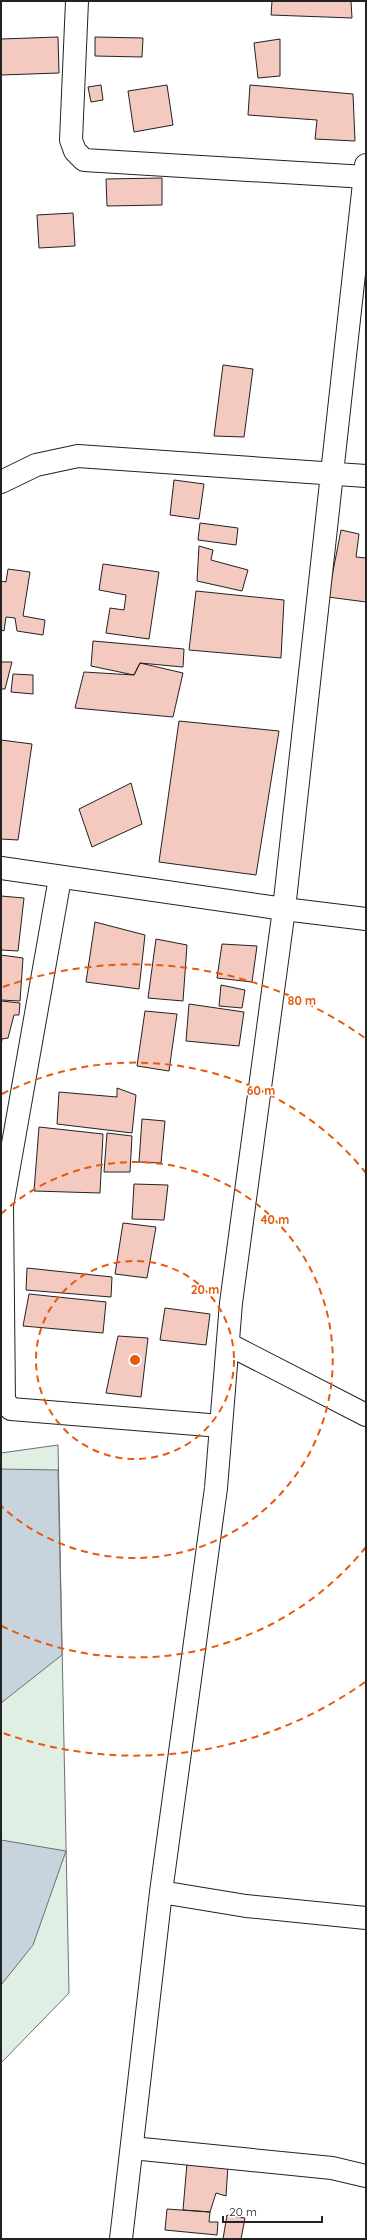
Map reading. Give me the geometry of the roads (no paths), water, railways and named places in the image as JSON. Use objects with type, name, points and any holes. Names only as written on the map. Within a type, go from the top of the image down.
[{"type":"street","points":[[77,1],[71,140],[75,151],[84,160],[366,173],[284,909],[232,1295],[216,1488],[161,1892],[121,2239]]},
{"type":"street","points":[[1,482],[36,465],[78,456],[366,476]]},
{"type":"street","points":[[1,868],[60,878],[284,909],[366,918]]},
{"type":"street","points":[[60,878],[31,1035],[2,1206],[4,1401],[11,1409],[221,1426]]},
{"type":"street","points":[[228,1344],[366,1415]]},
{"type":"street","points":[[161,1892],[246,1906],[366,1918]]},
{"type":"street","points":[[132,2148],[332,2168],[366,2176]]}]
